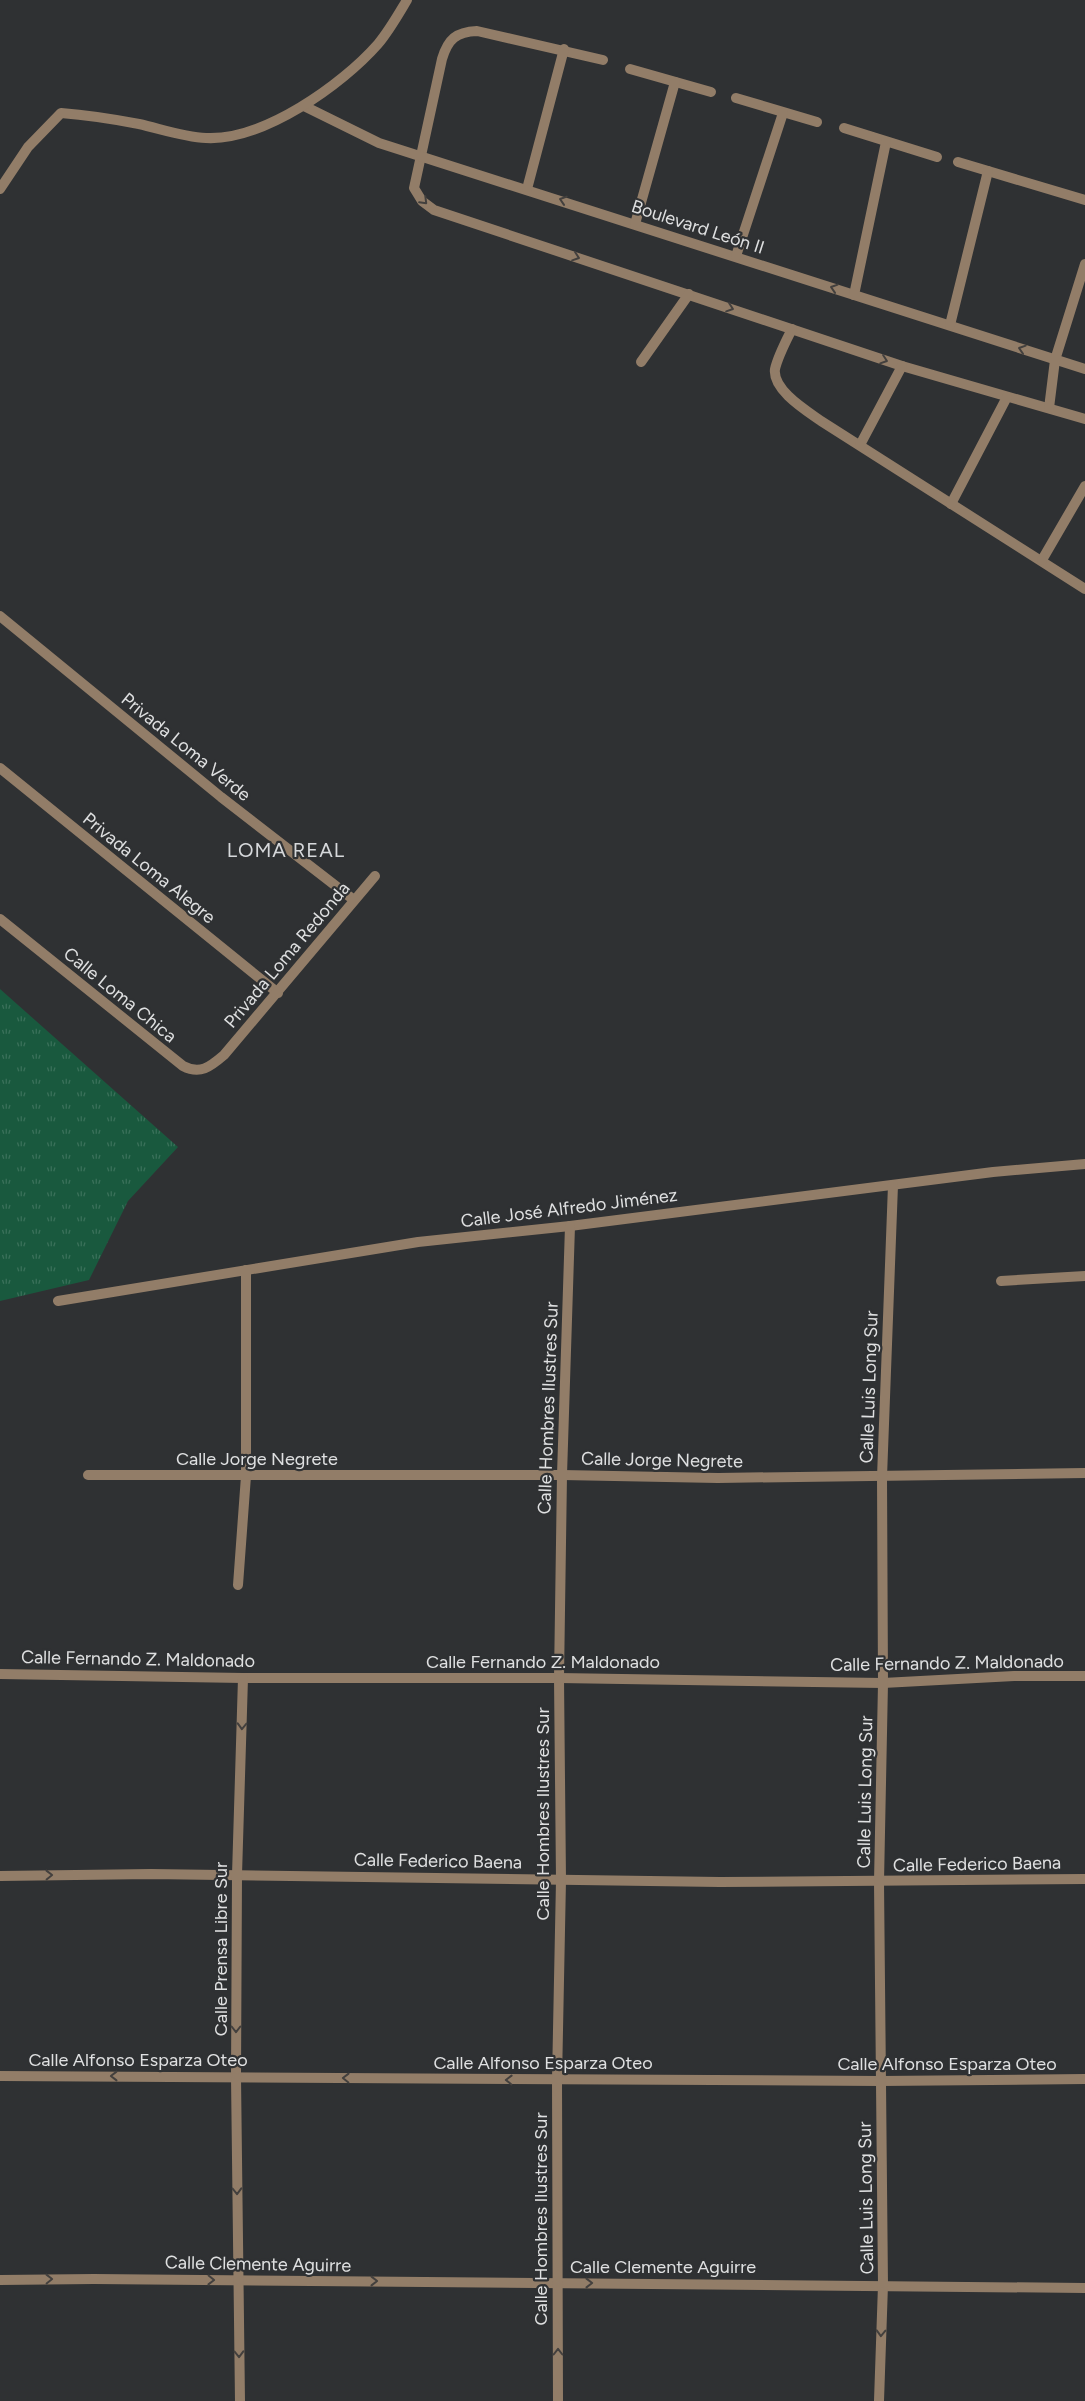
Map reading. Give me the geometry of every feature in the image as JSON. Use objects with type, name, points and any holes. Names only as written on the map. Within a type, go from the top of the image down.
[{"type":"street","points":[[0,189],[28,147],[61,113],[104,118],[207,138],[230,136],[249,130],[304,106],[351,70],[379,43],[407,0]]},
{"type":"street","points":[[603,60],[477,31],[456,34],[450,40],[442,59],[414,188],[422,201],[434,210],[902,366],[1085,419]]},
{"type":"street","points":[[527,189],[564,50]]},
{"type":"street","points":[[630,69],[712,92]]},
{"type":"street","points":[[635,224],[675,82]]},
{"type":"street","points":[[736,98],[816,122]]},
{"type":"street","name":"Boulevard León II","points":[[304,106],[379,143],[1085,369]]},
{"type":"street","points":[[736,256],[783,113]]},
{"type":"street","points":[[844,128],[937,157]]},
{"type":"street","points":[[854,295],[886,142]]},
{"type":"street","points":[[958,162],[1085,200]]},
{"type":"street","points":[[950,325],[988,172]]},
{"type":"street","points":[[1049,408],[1055,360],[1085,264]]},
{"type":"street","points":[[642,362],[689,294]]},
{"type":"street","points":[[792,329],[775,370],[780,387],[809,412],[1085,589]]},
{"type":"street","points":[[860,445],[902,366]]},
{"type":"street","points":[[951,504],[1007,397]]},
{"type":"street","points":[[1042,560],[1085,486]]},
{"type":"street","name":"Privada Loma Verde","points":[[0,616],[221,797],[354,900]]},
{"type":"street","name":"Privada Loma Alegre","points":[[0,768],[278,992]]},
{"type":"street","name":"Privada Loma Redonda","points":[[224,1055],[375,876]]},
{"type":"street","name":"Calle Loma Chica","points":[[0,919],[183,1066],[193,1071],[202,1070],[212,1065],[224,1055]]},
{"type":"street","name":"Calle José Alfredo Jiménez","points":[[58,1301],[418,1242],[570,1226],[993,1172],[1085,1164]]},
{"type":"street","name":"Calle Luis Long Sur","points":[[879,2401],[883,2285],[879,1882],[883,1683],[882,1477],[893,1185]]},
{"type":"street","name":"Calle Hombres Ilustres Sur","points":[[558,2401],[557,2080],[561,1880],[558,1678],[570,1226]]},
{"type":"street","points":[[238,1585],[246,1476],[246,1270]]},
{"type":"street","points":[[1001,1281],[1085,1276]]},
{"type":"street","name":"Calle Jorge Negrete","points":[[88,1475],[562,1475],[718,1478],[1085,1473]]},
{"type":"street","name":"Calle Fernando Z. Maldonado","points":[[0,1674],[243,1678],[558,1678],[883,1683],[1014,1676],[1085,1676]]},
{"type":"street","name":"Calle Prensa Libre Sur","points":[[240,2401],[236,2076],[237,1875],[243,1678]]},
{"type":"street","name":"Calle Federico Baena","points":[[0,1876],[151,1874],[451,1876],[561,1880],[879,1882],[1085,1880]]},
{"type":"street","name":"Calle Alfonso Esparza Oteo","points":[[0,2076],[881,2081],[1085,2079]]},
{"type":"street","name":"Calle Clemente Aguirre","points":[[0,2280],[238,2280],[1085,2288]]},
{"type":"green space","points":[[0,989],[178,1147],[128,1201],[89,1280],[0,1301]]},
{"type":"district","name":"LOMA REAL","points":[[286,850]]}]
